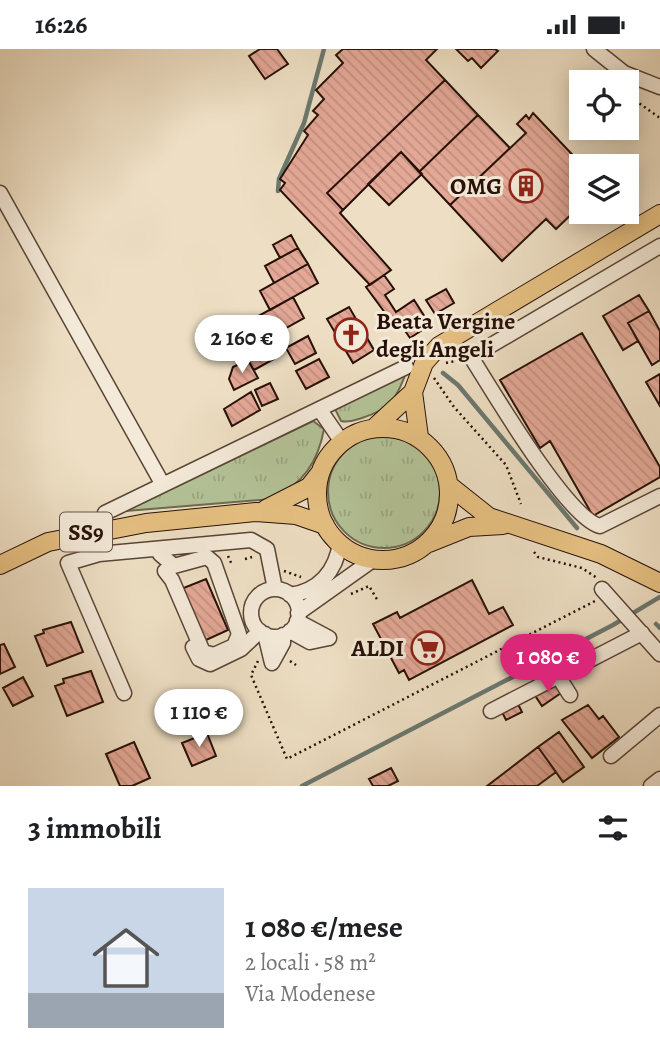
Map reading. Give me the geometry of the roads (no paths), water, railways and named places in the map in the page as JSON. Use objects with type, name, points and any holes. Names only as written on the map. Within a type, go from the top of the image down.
[{"type":"main road","points":[[256,512],[292,498],[309,487],[342,442],[374,428],[413,392],[428,364],[447,340],[660,214]]},
{"type":"main road","points":[[413,392],[419,437]]},
{"type":"main road","points":[[374,428],[397,429],[419,437],[440,458],[450,486],[446,517],[429,543]]},
{"type":"main road","points":[[321,472],[317,493],[325,525],[340,544],[361,557],[397,559],[469,527],[514,526]]},
{"type":"main road","points":[[450,486],[489,517],[595,551],[657,581]]},
{"type":"main road","points":[[256,512],[296,515],[325,525]]},
{"type":"main road","name":"SS9","points":[[0,565],[48,542],[69,536],[146,523],[256,512]]},
{"type":"street","points":[[594,49],[624,73],[660,87]]},
{"type":"street","points":[[0,193],[163,485]]},
{"type":"street","points":[[660,246],[471,357],[535,457],[588,521],[600,526],[611,523],[660,496]]},
{"type":"street","points":[[105,513],[320,410],[428,364]]},
{"type":"street","points":[[320,410],[342,442]]},
{"type":"street","points":[[124,693],[68,563],[99,554],[159,551],[250,540],[259,542],[271,558],[275,589]]},
{"type":"street","points":[[290,595],[322,581],[338,559],[340,544]]},
{"type":"street","points":[[159,551],[165,580],[190,642],[204,664],[241,649],[262,633],[292,625],[374,559]]},
{"type":"street","points":[[159,551],[174,566],[207,558],[214,563],[239,634],[234,646],[214,655],[203,652],[172,580],[165,571]]},
{"type":"street","points":[[275,589],[290,595],[296,603],[292,625],[272,663],[262,633],[251,617],[251,609],[258,595],[275,589]]},
{"type":"street","points":[[602,589],[616,601],[660,655]]},
{"type":"street","points":[[491,711],[640,630]]},
{"type":"street","points":[[558,676],[570,695]]},
{"type":"street","points":[[611,756],[660,715]]},
{"type":"street","points":[[651,786],[660,779]]},
{"type":"waterway","points":[[278,191],[279,179],[304,123],[324,49]]},
{"type":"waterway","points":[[443,373],[458,385],[577,528]]},
{"type":"waterway","points":[[302,786],[613,625],[660,597]]},
{"type":"waterway","points":[[656,624],[660,628]]},
{"type":"place","name":"OMG","points":[[526,186]]},
{"type":"place","name":"Beata Vergine degli Angeli","points":[[351,335]]},
{"type":"place","name":"ALDI","points":[[428,648]]}]
